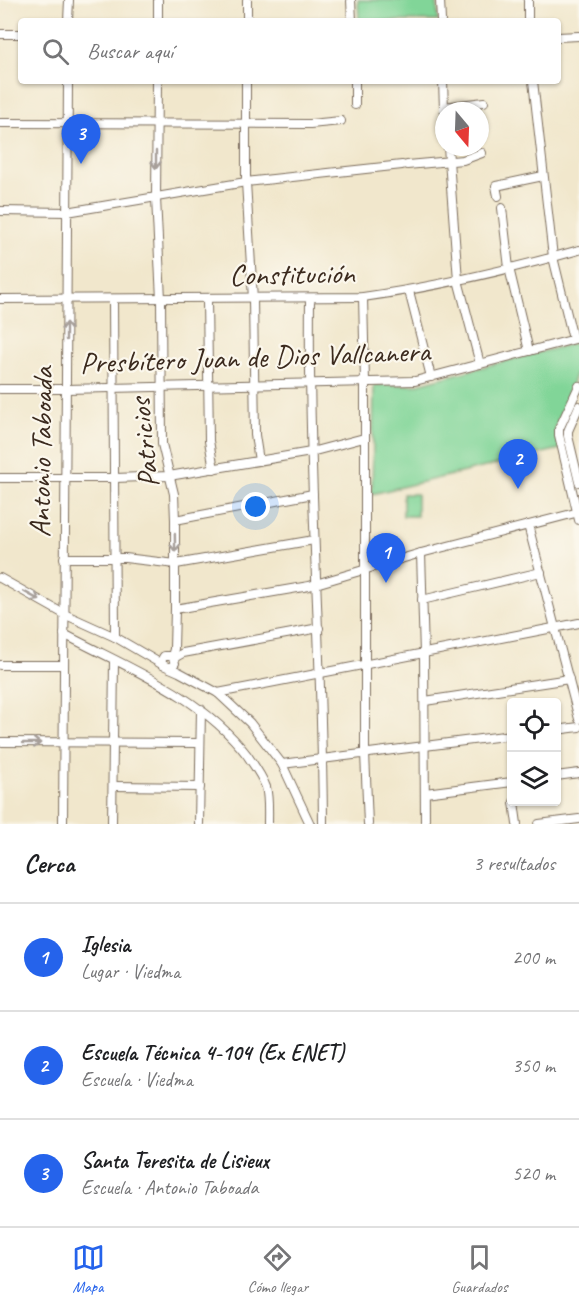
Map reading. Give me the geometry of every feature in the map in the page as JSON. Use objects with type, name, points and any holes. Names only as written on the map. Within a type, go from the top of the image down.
[{"type":"street","points":[[69,0],[69,18]]},
{"type":"street","points":[[158,0],[158,18]]},
{"type":"street","points":[[247,0],[247,18]]},
{"type":"street","points":[[351,0],[352,18]]},
{"type":"street","points":[[440,0],[441,18]]},
{"type":"street","points":[[528,0],[528,18]]},
{"type":"street","points":[[0,34],[18,34]]},
{"type":"street","points":[[561,37],[579,36]]},
{"type":"street","name":"Antonio Taboada","points":[[63,824],[68,84]]},
{"type":"street","name":"Patricios","points":[[157,84],[156,198],[161,299],[162,444],[174,494],[176,564],[170,661]]},
{"type":"street","points":[[246,84],[246,182],[253,299],[253,385],[255,435],[259,461]]},
{"type":"street","points":[[355,84],[356,105]]},
{"type":"street","points":[[443,84],[444,102]]},
{"type":"street","points":[[533,84],[553,257],[576,338]]},
{"type":"street","points":[[0,123],[310,124],[341,122]]},
{"type":"street","points":[[449,156],[458,280],[480,364]]},
{"type":"street","points":[[0,212],[67,212],[246,182],[449,161],[475,156]]},
{"type":"street","points":[[498,196],[496,186],[543,176]]},
{"type":"street","points":[[502,208],[509,268],[529,351]]},
{"type":"street","name":"Constitución","points":[[0,299],[363,297],[409,291],[579,250]]},
{"type":"street","points":[[409,291],[431,377]]},
{"type":"street","points":[[363,297],[365,753],[368,824]]},
{"type":"street","points":[[113,299],[115,638]]},
{"type":"street","points":[[207,299],[207,386],[209,441],[213,469]]},
{"type":"street","points":[[310,299],[309,384],[321,674],[323,824]]},
{"type":"street","name":"Presbítero Juan de Dios Vallcanera","points":[[0,388],[66,389],[415,381],[576,338]]},
{"type":"street","points":[[175,609],[316,584],[421,553],[528,525],[578,515],[559,429],[579,386]]},
{"type":"street","points":[[570,483],[579,481],[568,436],[579,406]]},
{"type":"street","points":[[559,429],[568,431]]},
{"type":"street","points":[[0,478],[169,476],[311,452],[364,438]]},
{"type":"street","points":[[175,520],[313,494]]},
{"type":"street","points":[[528,525],[579,719]]},
{"type":"street","points":[[64,558],[115,558],[176,564],[315,540]]},
{"type":"street","points":[[421,553],[425,701],[425,824]]},
{"type":"street","points":[[422,600],[541,572]]},
{"type":"street","points":[[0,578],[64,614],[142,652],[170,661],[179,672],[218,693],[250,723],[282,764],[310,824]]},
{"type":"street","points":[[218,693],[579,623]]},
{"type":"street","points":[[170,661],[183,653],[319,628]]},
{"type":"street","points":[[64,634],[201,709],[217,721],[240,746],[265,785],[268,797],[268,824]]},
{"type":"street","points":[[112,824],[114,661]]},
{"type":"street","points":[[0,665],[64,665]]},
{"type":"street","points":[[425,701],[569,679]]},
{"type":"street","points":[[200,824],[201,709]]},
{"type":"street","points":[[561,729],[579,727]]},
{"type":"street","points":[[282,764],[507,736]]},
{"type":"street","points":[[0,742],[200,743]]},
{"type":"street","points":[[561,775],[579,773]]},
{"type":"street","points":[[425,793],[507,783]]},
{"type":"street","points":[[113,786],[200,788]]},
{"type":"street","points":[[515,806],[517,824]]},
{"type":"street","points":[[539,824],[579,819]]},
{"type":"green space","points":[[358,0],[437,0],[438,18],[359,18]]},
{"type":"green space","points":[[579,342],[579,365],[555,428],[560,449],[372,494],[374,385],[414,385]]},
{"type":"green space","points":[[403,494],[417,494],[417,516],[403,516]]},
{"type":"place","name":"Santa Teresita de Lisieux","points":[[81,164]]},
{"type":"place","name":"Escuela Técnica 4-104 (Ex ENET)","points":[[518,489]]},
{"type":"place","name":"Iglesia","points":[[386,583]]}]
